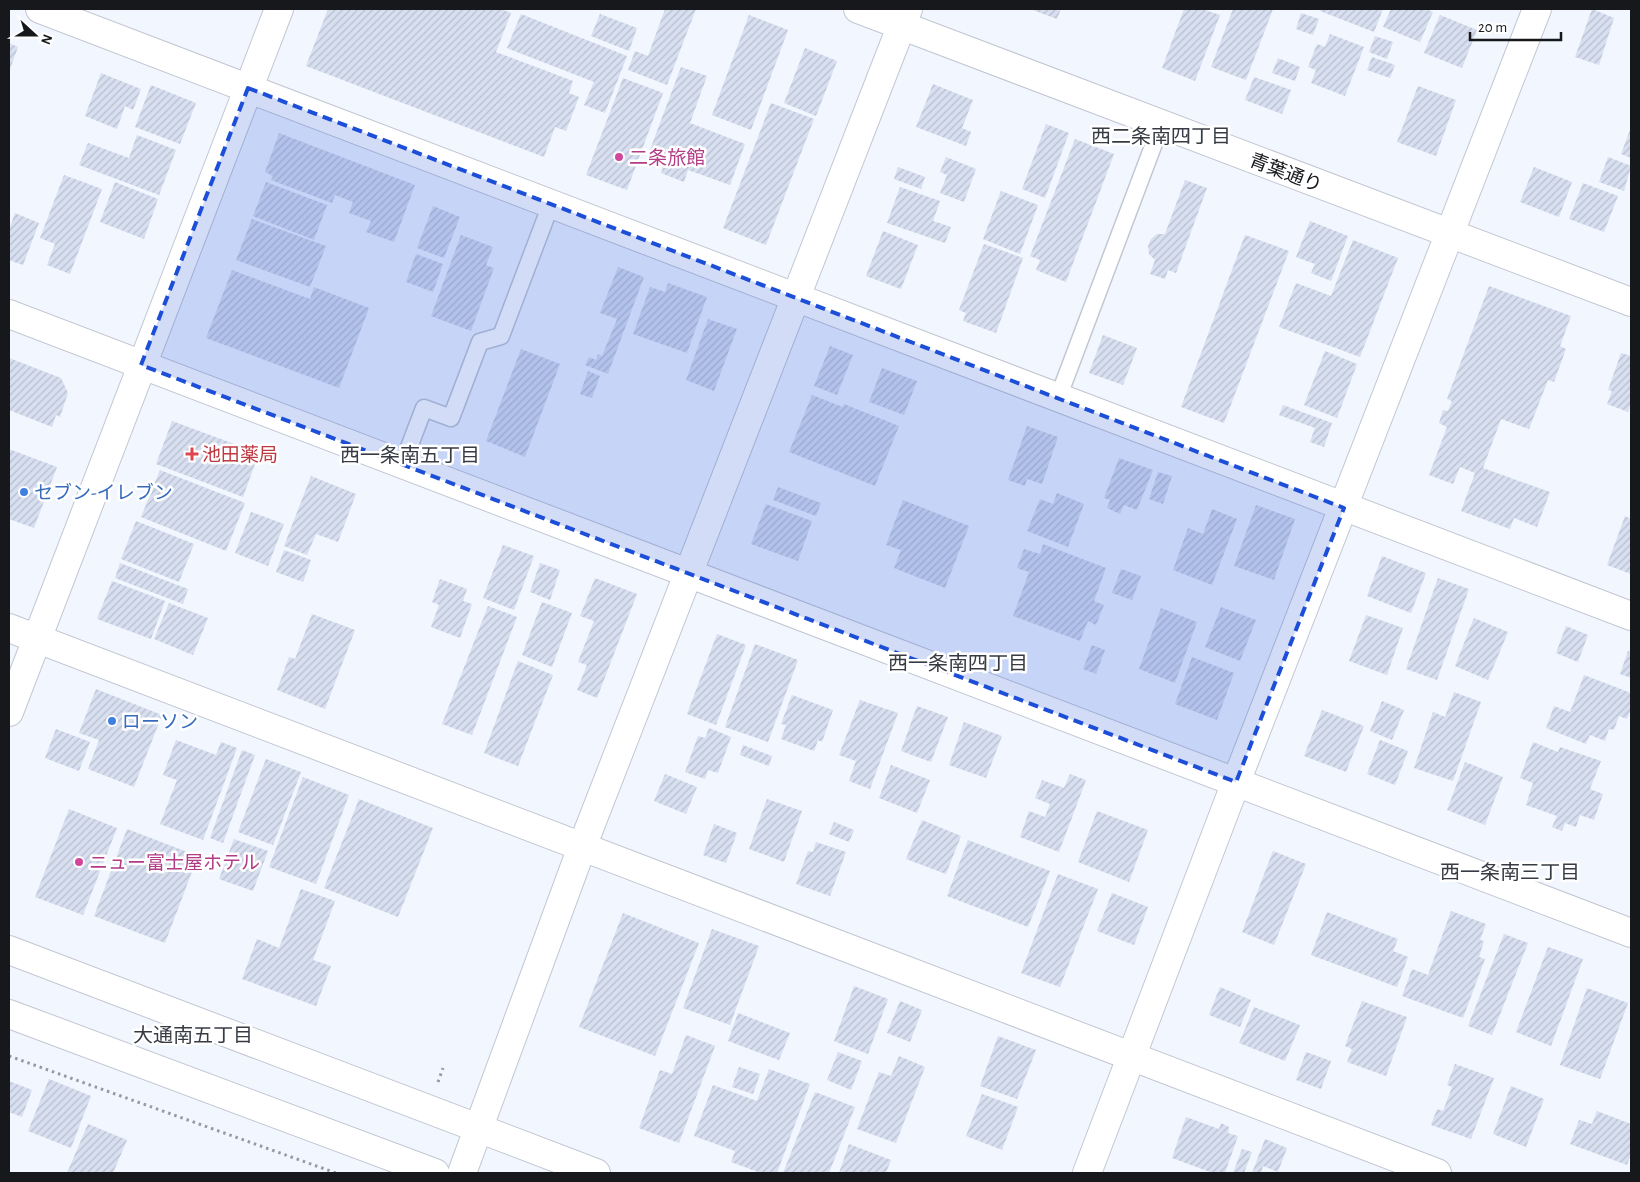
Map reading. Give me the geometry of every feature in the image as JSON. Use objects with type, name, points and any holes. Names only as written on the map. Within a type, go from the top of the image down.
[{"type":"street","points":[[40,9],[1631,616]]},
{"type":"street","points":[[9,712],[279,9]]},
{"type":"street","name":"青葉通り","points":[[858,9],[905,17],[1161,124],[1631,302]]},
{"type":"street","points":[[1087,1173],[1236,782],[1537,9]]},
{"type":"street","points":[[462,1173],[582,847],[905,17]]},
{"type":"street","points":[[9,314],[690,572],[1631,933]]},
{"type":"street","points":[[9,628],[1437,1173]]},
{"type":"street","points":[[9,950],[596,1173]]},
{"type":"street","points":[[9,1014],[435,1173]]},
{"type":"lane","points":[[1058,398],[1161,124]]},
{"type":"lane","points":[[403,463],[424,408],[451,418],[480,342],[501,336],[551,204]]},
{"type":"path","points":[[9,1056],[336,1173]]},
{"type":"highlighted area","points":[[248,88],[1344,508],[1236,782],[141,365]]},
{"type":"building","points":[[328,9],[501,9],[511,13],[496,52],[573,81],[569,93],[579,97],[566,131],[555,127],[544,157],[306,66]]},
{"type":"building","points":[[665,9],[696,9],[667,85],[628,70],[635,51],[648,56]]},
{"type":"building","points":[[1030,9],[1061,9],[1057,19]]},
{"type":"building","points":[[1184,9],[1202,9],[1220,15],[1195,81],[1162,68]]},
{"type":"building","points":[[1233,9],[1273,9],[1246,80],[1211,67]]},
{"type":"building","points":[[1321,9],[1383,9],[1374,32],[1320,11]]},
{"type":"building","points":[[1391,9],[1426,9],[1433,12],[1420,42],[1383,27]]},
{"type":"building","points":[[1592,9],[1614,18],[1599,65],[1575,57]]},
{"type":"building","points":[[1301,13],[1319,19],[1313,35],[1296,29]]},
{"type":"building","points":[[521,14],[627,56],[605,113],[584,105],[594,82],[507,48]]},
{"type":"building","points":[[600,14],[637,28],[629,51],[591,36]]},
{"type":"building","points":[[749,15],[788,30],[751,130],[712,115]]},
{"type":"building","points":[[1440,15],[1477,30],[1462,68],[1424,53]]},
{"type":"building","points":[[1330,34],[1364,47],[1345,96],[1311,83],[1316,70],[1308,67],[1317,44],[1325,47]]},
{"type":"building","points":[[1375,36],[1393,42],[1387,59],[1369,52]]},
{"type":"building","points":[[9,43],[18,47],[9,72]]},
{"type":"building","points":[[805,48],[837,61],[816,116],[784,103]]},
{"type":"building","points":[[1372,57],[1395,65],[1390,78],[1367,70]]},
{"type":"building","points":[[1278,58],[1300,67],[1295,81],[1272,73]]},
{"type":"building","points":[[681,67],[707,76],[690,123],[745,144],[730,185],[688,170],[684,182],[661,173],[665,161],[648,155]]},
{"type":"building","points":[[101,73],[141,89],[133,110],[125,106],[117,129],[85,116]]},
{"type":"building","points":[[1254,77],[1291,90],[1282,114],[1245,100]]},
{"type":"building","points":[[623,78],[663,93],[627,190],[586,175]]},
{"type":"building","points":[[933,84],[973,100],[962,128],[971,132],[966,146],[916,127]]},
{"type":"building","points":[[151,85],[196,103],[180,144],[135,127]]},
{"type":"building","points":[[1418,86],[1456,100],[1436,156],[1397,142]]},
{"type":"building","points":[[771,103],[814,119],[766,245],[723,228]]},
{"type":"building","points":[[1046,124],[1069,133],[1045,198],[1022,189]]},
{"type":"building","points":[[1631,127],[1631,158],[1621,154]]},
{"type":"building","points":[[279,133],[415,185],[394,242],[366,232],[371,221],[349,213],[353,202],[335,195],[332,203],[271,180],[273,176],[265,172]]},
{"type":"building","points":[[137,135],[176,150],[159,195],[79,165],[88,143],[129,158]]},
{"type":"building","points":[[1075,139],[1114,154],[1066,282],[1036,270],[1040,260],[1030,256]]},
{"type":"building","points":[[946,157],[976,169],[964,202],[940,193],[947,175],[940,172]]},
{"type":"building","points":[[1608,157],[1631,166],[1624,191],[1599,182]]},
{"type":"building","points":[[898,167],[925,177],[921,189],[894,179]]},
{"type":"building","points":[[1534,167],[1572,182],[1559,217],[1520,202]]},
{"type":"building","points":[[64,175],[102,189],[70,274],[47,265],[55,244],[40,238]]},
{"type":"building","points":[[1185,180],[1207,188],[1176,273],[1168,270],[1165,279],[1150,274],[1155,260],[1149,254],[1148,246],[1151,239],[1157,234],[1165,234]]},
{"type":"building","points":[[115,182],[158,199],[144,239],[100,222]]},
{"type":"building","points":[[266,182],[327,205],[314,240],[253,216]]},
{"type":"building","points":[[1583,183],[1618,196],[1604,232],[1569,219]]},
{"type":"building","points":[[900,187],[940,201],[933,221],[951,227],[945,243],[887,223]]},
{"type":"building","points":[[1001,191],[1038,205],[1020,254],[983,239]]},
{"type":"building","points":[[433,206],[460,217],[444,258],[417,248]]},
{"type":"building","points":[[15,213],[39,223],[23,265],[9,260],[9,230]]},
{"type":"building","points":[[252,219],[326,246],[310,287],[236,260]]},
{"type":"building","points":[[1310,221],[1348,236],[1331,281],[1311,273],[1315,264],[1296,257]]},
{"type":"building","points":[[883,231],[918,245],[901,289],[866,276]]},
{"type":"building","points":[[461,235],[493,247],[486,265],[494,268],[471,331],[431,316]]},
{"type":"building","points":[[1245,235],[1289,251],[1224,423],[1181,407]]},
{"type":"building","points":[[1353,240],[1398,258],[1360,357],[1279,327],[1296,283],[1331,296]]},
{"type":"building","points":[[984,244],[1023,258],[996,333],[963,321],[966,313],[959,310]]},
{"type":"building","points":[[416,254],[443,264],[433,292],[406,282]]},
{"type":"building","points":[[618,267],[644,277],[608,374],[585,365],[589,357],[596,360],[598,354],[602,356],[617,319],[600,313]]},
{"type":"building","points":[[232,270],[310,299],[314,287],[369,308],[339,388],[206,338]]},
{"type":"building","points":[[668,283],[707,297],[687,353],[633,334],[650,287],[665,292]]},
{"type":"building","points":[[1489,286],[1571,316],[1560,346],[1566,349],[1554,382],[1548,380],[1529,429],[1501,419],[1483,468],[1550,492],[1537,527],[1514,518],[1510,529],[1461,511],[1475,473],[1460,467],[1453,484],[1429,475],[1447,427],[1439,423],[1443,410],[1448,411],[1452,401],[1447,399]]},
{"type":"building","points":[[708,319],[737,329],[714,391],[686,380]]},
{"type":"building","points":[[1103,335],[1137,348],[1123,385],[1089,373]]},
{"type":"building","points":[[830,346],[853,355],[837,395],[814,386]]},
{"type":"building","points":[[521,349],[560,364],[525,457],[486,441]]},
{"type":"building","points":[[1325,351],[1357,364],[1337,418],[1304,405]]},
{"type":"building","points":[[1621,353],[1631,356],[1631,403],[1628,412],[1607,404],[1612,391],[1608,390]]},
{"type":"building","points":[[9,358],[61,378],[68,393],[60,417],[56,415],[52,427],[9,410]]},
{"type":"building","points":[[882,368],[917,381],[904,415],[869,402]]},
{"type":"building","points":[[588,371],[600,376],[592,398],[580,394]]},
{"type":"building","points":[[812,395],[843,407],[844,404],[899,426],[875,486],[789,452]]},
{"type":"building","points":[[1283,405],[1332,423],[1324,447],[1310,442],[1315,428],[1279,415]]},
{"type":"building","points":[[172,421],[259,453],[243,497],[156,464]]},
{"type":"building","points":[[1027,426],[1058,437],[1042,484],[1027,479],[1025,486],[1008,480]]},
{"type":"building","points":[[9,449],[57,467],[34,528],[9,519]]},
{"type":"building","points":[[1119,458],[1153,470],[1137,510],[1124,505],[1120,514],[1107,508],[1110,500],[1104,498]]},
{"type":"building","points":[[160,470],[245,503],[226,551],[141,517]]},
{"type":"building","points":[[1158,472],[1172,476],[1163,504],[1149,499]]},
{"type":"building","points":[[311,476],[356,494],[338,542],[316,534],[307,555],[284,546]]},
{"type":"building","points":[[778,487],[821,503],[816,516],[773,500]]},
{"type":"building","points":[[1057,493],[1084,504],[1068,547],[1027,531],[1040,499],[1053,504]]},
{"type":"building","points":[[903,500],[969,526],[945,588],[894,568],[901,550],[886,545]]},
{"type":"building","points":[[766,504],[812,521],[798,561],[751,544]]},
{"type":"building","points":[[1256,505],[1295,519],[1274,580],[1234,566]]},
{"type":"building","points":[[1212,509],[1237,519],[1212,585],[1173,570],[1188,528],[1203,534]]},
{"type":"building","points":[[251,512],[284,524],[268,566],[235,553]]},
{"type":"building","points":[[1625,516],[1631,519],[1631,574],[1607,565]]},
{"type":"building","points":[[136,521],[194,544],[179,582],[121,559]]},
{"type":"building","points":[[1043,544],[1106,568],[1094,601],[1104,605],[1096,625],[1088,621],[1080,641],[1013,616],[1029,572],[1017,568],[1024,549],[1040,554]]},
{"type":"building","points":[[503,545],[534,556],[514,610],[483,598]]},
{"type":"building","points":[[284,550],[311,560],[303,582],[276,572]]},
{"type":"building","points":[[1382,556],[1426,573],[1411,613],[1367,596]]},
{"type":"building","points":[[120,563],[188,589],[183,604],[115,578]]},
{"type":"building","points":[[540,563],[560,570],[550,600],[530,592]]},
{"type":"building","points":[[1121,569],[1141,576],[1132,600],[1112,593]]},
{"type":"building","points":[[595,578],[637,594],[597,698],[577,690],[587,665],[578,662],[594,621],[580,616]]},
{"type":"building","points":[[1438,578],[1469,589],[1437,680],[1406,669]]},
{"type":"building","points":[[440,579],[467,589],[463,601],[472,604],[460,638],[431,627],[439,605],[432,602]]},
{"type":"building","points":[[112,581],[165,601],[151,639],[97,619]]},
{"type":"building","points":[[542,602],[572,613],[552,667],[522,655]]},
{"type":"building","points":[[169,603],[208,618],[193,655],[154,639]]},
{"type":"building","points":[[488,606],[517,617],[472,735],[442,724]]},
{"type":"building","points":[[1221,607],[1256,620],[1240,661],[1205,647]]},
{"type":"building","points":[[1161,608],[1197,622],[1175,683],[1139,669]]},
{"type":"building","points":[[312,614],[355,630],[325,709],[277,690],[289,657],[295,659]]},
{"type":"building","points":[[1366,615],[1403,628],[1387,675],[1349,661]]},
{"type":"building","points":[[1474,618],[1508,632],[1488,680],[1455,666]]},
{"type":"building","points":[[1566,626],[1588,635],[1578,662],[1556,653]]},
{"type":"building","points":[[717,634],[746,645],[716,725],[687,714]]},
{"type":"building","points":[[755,644],[798,660],[768,742],[725,727]]},
{"type":"building","points":[[1092,645],[1105,650],[1096,674],[1083,669]]},
{"type":"building","points":[[1628,651],[1631,652],[1631,678],[1620,674]]},
{"type":"building","points":[[1192,657],[1234,673],[1217,720],[1175,704]]},
{"type":"building","points":[[518,661],[553,675],[518,766],[484,753]]},
{"type":"building","points":[[1584,675],[1631,693],[1631,709],[1627,719],[1619,716],[1614,730],[1609,729],[1605,741],[1590,735],[1586,744],[1546,728],[1554,706],[1570,712]]},
{"type":"building","points":[[96,689],[162,715],[134,787],[88,769],[99,740],[79,733]]},
{"type":"building","points":[[1454,692],[1481,702],[1453,781],[1414,768],[1433,712],[1445,717]]},
{"type":"building","points":[[792,695],[833,710],[822,742],[818,740],[814,751],[781,739],[786,725],[781,724]]},
{"type":"building","points":[[860,700],[898,713],[870,789],[849,781],[856,761],[839,755]]},
{"type":"building","points":[[1382,701],[1404,710],[1392,740],[1370,731]]},
{"type":"building","points":[[917,706],[948,717],[931,762],[901,751]]},
{"type":"building","points":[[1322,710],[1364,726],[1346,772],[1304,756]]},
{"type":"building","points":[[964,722],[1002,736],[986,778],[949,765]]},
{"type":"building","points":[[709,728],[731,737],[718,773],[708,770],[705,779],[685,772],[698,736],[705,738]]},
{"type":"building","points":[[56,729],[90,742],[79,771],[45,758]]},
{"type":"building","points":[[176,740],[216,755],[221,742],[237,748],[203,840],[160,824],[177,780],[163,775]]},
{"type":"building","points":[[1380,740],[1408,751],[1395,785],[1367,774]]},
{"type":"building","points":[[1533,742],[1558,752],[1560,747],[1601,761],[1590,789],[1603,794],[1594,820],[1580,815],[1576,827],[1565,823],[1562,831],[1552,827],[1557,816],[1526,805],[1533,783],[1520,778]]},
{"type":"building","points":[[743,745],[772,756],[769,766],[740,755]]},
{"type":"building","points":[[242,750],[255,755],[223,843],[210,838]]},
{"type":"building","points":[[266,759],[301,772],[273,845],[238,832]]},
{"type":"building","points":[[1465,762],[1503,777],[1485,825],[1447,810]]},
{"type":"building","points":[[891,765],[930,780],[917,813],[879,798]]},
{"type":"building","points":[[665,774],[697,787],[686,814],[654,801]]},
{"type":"building","points":[[1070,774],[1086,780],[1059,852],[1020,837],[1029,811],[1045,817],[1050,804],[1035,798],[1042,780],[1064,788]]},
{"type":"building","points":[[303,777],[349,795],[316,884],[269,867]]},
{"type":"building","points":[[359,799],[433,828],[398,917],[324,888]]},
{"type":"building","points":[[767,799],[802,811],[784,862],[749,849]]},
{"type":"building","points":[[69,809],[117,828],[83,915],[35,897]]},
{"type":"building","points":[[1097,811],[1148,830],[1129,882],[1078,862]]},
{"type":"building","points":[[922,820],[961,836],[946,874],[906,859]]},
{"type":"building","points":[[834,822],[854,830],[849,842],[829,834]]},
{"type":"building","points":[[714,824],[737,833],[726,863],[703,855]]},
{"type":"building","points":[[127,829],[198,856],[165,943],[94,916]]},
{"type":"building","points":[[234,839],[268,851],[253,891],[219,879]]},
{"type":"building","points":[[968,840],[1050,871],[1028,927],[947,896]]},
{"type":"building","points":[[816,842],[846,852],[830,896],[796,884],[808,851],[813,852]]},
{"type":"building","points":[[1273,851],[1306,864],[1274,945],[1242,932]]},
{"type":"building","points":[[1058,874],[1098,889],[1060,987],[1021,973]]},
{"type":"building","points":[[301,889],[335,901],[313,960],[331,966],[316,1006],[242,979],[257,939],[279,948]]},
{"type":"building","points":[[1112,893],[1148,907],[1134,945],[1097,931]]},
{"type":"building","points":[[1451,911],[1486,924],[1480,940],[1484,941],[1479,957],[1485,959],[1463,1018],[1402,996],[1412,969],[1428,975]]},
{"type":"building","points":[[1327,912],[1398,939],[1393,951],[1408,957],[1397,987],[1311,955]]},
{"type":"building","points":[[623,913],[699,943],[655,1056],[579,1027]]},
{"type":"building","points":[[712,929],[759,946],[730,1025],[683,1008]]},
{"type":"building","points":[[1504,934],[1528,943],[1492,1035],[1468,1026]]},
{"type":"building","points":[[1548,947],[1583,959],[1551,1046],[1516,1032]]},
{"type":"building","points":[[854,986],[888,999],[868,1054],[834,1041]]},
{"type":"building","points":[[1220,987],[1251,1000],[1240,1027],[1209,1015]]},
{"type":"building","points":[[1587,988],[1628,1003],[1600,1079],[1560,1065]]},
{"type":"building","points":[[900,1001],[922,1010],[910,1042],[887,1033]]},
{"type":"building","points":[[1362,1001],[1407,1017],[1386,1076],[1347,1062],[1352,1049],[1345,1046]]},
{"type":"building","points":[[1254,1007],[1300,1025],[1285,1061],[1239,1043]]},
{"type":"building","points":[[738,1013],[790,1033],[779,1060],[728,1041]]},
{"type":"building","points":[[686,1035],[715,1046],[679,1143],[639,1128],[660,1070],[672,1074]]},
{"type":"building","points":[[998,1036],[1036,1050],[1017,1099],[980,1086]]},
{"type":"building","points":[[838,1052],[862,1061],[851,1090],[827,1080]]},
{"type":"building","points":[[1306,1052],[1331,1061],[1321,1089],[1296,1080]]},
{"type":"building","points":[[899,1056],[925,1067],[896,1143],[857,1129],[879,1072],[891,1076]]},
{"type":"building","points":[[1455,1064],[1494,1078],[1471,1139],[1431,1125],[1437,1109],[1443,1111],[1452,1087],[1447,1085]]},
{"type":"building","points":[[739,1067],[760,1074],[753,1094],[732,1087]]},
{"type":"building","points":[[769,1069],[810,1084],[777,1173],[761,1173],[731,1162],[735,1151],[694,1136],[713,1085],[757,1101]]},
{"type":"building","points":[[49,1079],[91,1096],[71,1148],[28,1131]]},
{"type":"building","points":[[9,1081],[32,1090],[22,1117],[9,1112]]},
{"type":"building","points":[[1511,1086],[1544,1099],[1526,1147],[1493,1134]]},
{"type":"building","points":[[815,1092],[855,1107],[829,1173],[783,1173]]},
{"type":"building","points":[[982,1094],[1018,1107],[1002,1150],[966,1136]]},
{"type":"building","points":[[1597,1111],[1631,1124],[1631,1154],[1627,1165],[1570,1144],[1579,1120],[1592,1124]]},
{"type":"building","points":[[1186,1117],[1219,1129],[1221,1123],[1229,1127],[1228,1133],[1238,1136],[1225,1173],[1213,1173],[1172,1158]]},
{"type":"building","points":[[88,1124],[127,1140],[113,1173],[67,1173]]},
{"type":"building","points":[[1265,1139],[1287,1148],[1278,1172],[1263,1166],[1261,1173],[1252,1173]]},
{"type":"building","points":[[849,1144],[891,1160],[886,1173],[839,1173]]},
{"type":"building","points":[[1242,1149],[1252,1152],[1244,1173],[1233,1173]]},
{"type":"place","name":"二条旅館","points":[[619,157]]},
{"type":"place","name":"池田薬局","points":[[192,454]]},
{"type":"place","name":"セブン-イレブン","points":[[24,492]]},
{"type":"place","name":"ローソン","points":[[112,721]]},
{"type":"place","name":"ニュー富士屋ホテル","points":[[79,862]]},
{"type":"district","name":"西二条南四丁目","points":[[1161,136]]},
{"type":"district","name":"西一条南五丁目","points":[[410,455]]},
{"type":"district","name":"西一条南四丁目","points":[[958,663]]},
{"type":"district","name":"西一条南三丁目","points":[[1510,872]]},
{"type":"district","name":"大通南五丁目","points":[[193,1035]]}]
